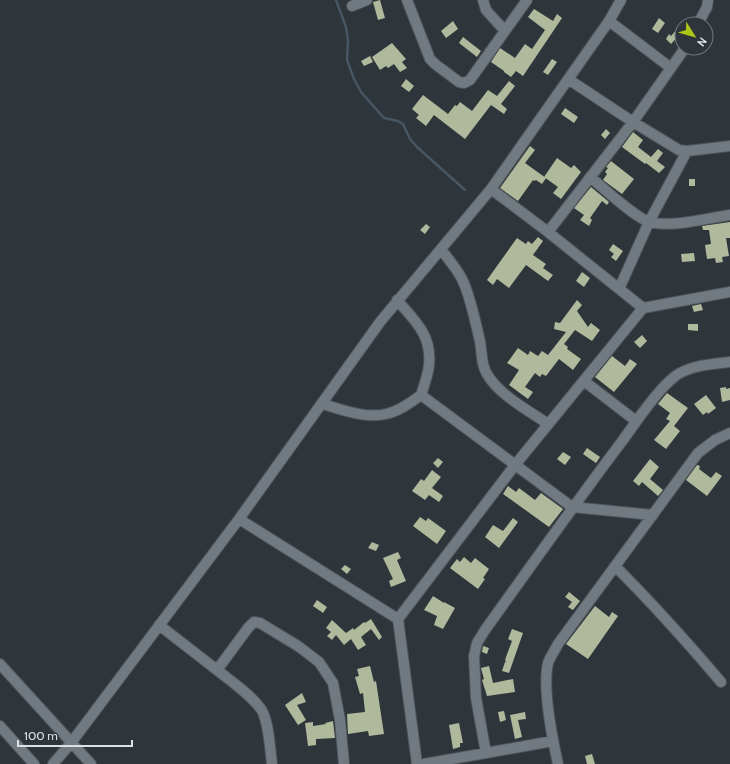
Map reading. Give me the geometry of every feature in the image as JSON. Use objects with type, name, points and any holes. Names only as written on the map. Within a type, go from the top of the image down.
[{"type":"street","points":[[352,6],[367,0]]},
{"type":"street","points":[[407,0],[430,59],[434,64],[459,82],[464,83],[470,80],[527,0]]},
{"type":"street","points":[[482,0],[486,10],[505,31]]},
{"type":"street","points":[[53,764],[71,743],[239,519],[380,322],[491,189],[609,21],[621,0]]},
{"type":"street","points":[[702,16],[707,7],[708,0]]},
{"type":"street","points":[[609,21],[671,68]]},
{"type":"street","points":[[548,232],[632,122],[679,56]]},
{"type":"street","points":[[568,79],[632,122],[679,150],[687,151],[730,146]]},
{"type":"street","points":[[619,289],[649,222],[687,151]]},
{"type":"street","points":[[590,177],[631,211],[649,222],[668,224],[730,215]]},
{"type":"street","points":[[491,189],[548,232],[643,308]]},
{"type":"street","points":[[441,249],[462,279],[480,343],[486,373],[494,385],[514,401],[548,424]]},
{"type":"street","points":[[417,764],[398,619],[515,465],[643,308],[730,292]]},
{"type":"street","points":[[322,404],[369,415],[386,414],[406,406],[421,395],[429,366],[429,348],[425,334],[397,300]]},
{"type":"street","points":[[486,753],[476,698],[474,656],[478,643],[485,630],[572,507],[636,421],[666,384],[679,373],[700,366],[730,362]]},
{"type":"street","points":[[584,381],[636,421]]},
{"type":"street","points":[[421,395],[572,507],[653,515]]},
{"type":"street","points":[[558,764],[553,741],[545,683],[548,662],[558,644],[698,453],[715,440],[730,433]]},
{"type":"street","points":[[239,519],[398,619]]},
{"type":"street","points":[[615,566],[658,610],[721,682]]},
{"type":"street","points":[[217,670],[254,622],[260,623],[298,646],[318,662],[333,683],[340,720],[344,764]]},
{"type":"street","points":[[159,625],[245,692],[261,710],[268,733],[272,764]]},
{"type":"street","points":[[0,664],[91,764]]},
{"type":"street","points":[[0,726],[34,764]]},
{"type":"street","points":[[424,764],[553,741]]},
{"type":"building","points":[[380,0],[385,18],[378,20],[373,2]]},
{"type":"building","points":[[534,9],[553,21],[557,14],[562,18],[523,76],[516,71],[511,77],[491,62],[500,48],[515,58],[525,44],[532,49],[545,30],[528,17]]},
{"type":"building","points":[[659,18],[665,23],[658,33],[652,29]]},
{"type":"building","points":[[453,21],[458,29],[446,38],[441,31]]},
{"type":"building","points":[[674,33],[674,41],[671,44],[666,39],[669,34],[671,36]]},
{"type":"building","points":[[463,37],[481,51],[477,57],[459,43]]},
{"type":"building","points":[[392,43],[406,59],[402,62],[407,68],[400,72],[394,64],[388,68],[386,66],[380,70],[372,57]]},
{"type":"building","points":[[370,56],[373,62],[364,66],[361,61]]},
{"type":"building","points":[[552,59],[557,62],[548,75],[543,72]]},
{"type":"building","points":[[406,79],[414,86],[409,92],[401,86]]},
{"type":"building","points":[[509,81],[515,86],[501,104],[507,109],[504,114],[491,105],[465,139],[434,115],[426,126],[416,118],[419,115],[412,109],[423,95],[448,114],[455,105],[457,106],[460,102],[472,111],[488,90],[497,96]]},
{"type":"building","points":[[565,108],[578,117],[574,123],[561,114]]},
{"type":"building","points":[[606,129],[610,133],[605,139],[601,135]]},
{"type":"building","points":[[633,132],[643,140],[638,147],[651,157],[658,149],[663,153],[657,161],[665,167],[659,173],[622,147]]},
{"type":"building","points":[[530,146],[535,150],[525,163],[546,178],[542,184],[536,180],[533,180],[518,201],[500,188]]},
{"type":"building","points":[[557,158],[571,168],[574,165],[581,172],[561,199],[553,193],[558,187],[544,177]]},
{"type":"building","points":[[611,161],[634,179],[622,194],[603,180],[607,174],[605,172],[608,168],[606,167]]},
{"type":"building","points":[[689,179],[695,179],[695,186],[689,186]]},
{"type":"building","points":[[591,187],[609,202],[607,205],[602,201],[590,218],[592,220],[589,226],[580,220],[584,215],[574,208]]},
{"type":"building","points":[[730,222],[730,238],[726,238],[729,256],[722,257],[723,262],[716,263],[715,258],[707,259],[705,245],[711,244],[709,230],[703,230],[702,226]]},
{"type":"building","points":[[426,224],[430,227],[425,234],[420,230]]},
{"type":"building","points":[[538,237],[543,241],[533,255],[546,264],[543,268],[553,275],[548,281],[526,265],[509,288],[497,279],[493,285],[487,280],[517,238],[526,244],[528,241],[532,244]]},
{"type":"building","points":[[613,244],[623,251],[616,261],[611,257],[614,254],[609,250]]},
{"type":"building","points":[[694,253],[695,261],[682,262],[681,254]]},
{"type":"building","points":[[582,272],[590,278],[584,287],[576,281]]},
{"type":"building","points":[[577,300],[582,305],[577,311],[588,327],[591,323],[600,330],[592,341],[575,330],[564,344],[568,347],[567,349],[581,359],[573,370],[559,359],[546,376],[542,374],[540,377],[535,373],[525,387],[533,392],[528,399],[509,385],[519,370],[507,363],[518,348],[528,355],[530,351],[538,356],[542,351],[548,355],[566,332],[554,329],[555,322],[560,323]]},
{"type":"building","points":[[701,304],[703,310],[694,312],[692,306]]},
{"type":"building","points":[[688,324],[698,324],[698,331],[688,330]]},
{"type":"building","points":[[642,335],[647,341],[640,348],[634,342]]},
{"type":"building","points":[[612,356],[625,366],[630,359],[637,364],[614,392],[595,377]]},
{"type":"building","points":[[726,387],[726,389],[730,388],[730,400],[722,402],[720,388]]},
{"type":"building","points":[[667,393],[688,408],[674,426],[680,431],[666,449],[654,440],[670,421],[666,419],[670,413],[658,404]]},
{"type":"building","points":[[706,395],[716,408],[708,414],[707,412],[703,415],[694,404]]},
{"type":"building","points":[[587,448],[600,457],[596,463],[583,454]]},
{"type":"building","points":[[563,452],[571,457],[565,465],[557,459]]},
{"type":"building","points":[[438,458],[443,462],[438,468],[433,463]]},
{"type":"building","points":[[650,459],[659,467],[650,479],[663,490],[658,496],[642,482],[639,486],[633,481]]},
{"type":"building","points":[[697,465],[700,466],[699,469],[711,478],[716,472],[722,476],[707,496],[686,480]]},
{"type":"building","points":[[432,470],[441,477],[432,488],[443,496],[439,502],[429,495],[425,500],[412,491],[421,479],[424,481]]},
{"type":"building","points":[[508,486],[516,492],[519,488],[535,500],[541,493],[563,509],[549,527],[503,494]]},
{"type":"building","points":[[420,517],[426,521],[428,518],[446,531],[437,544],[413,526]]},
{"type":"building","points":[[513,518],[518,522],[499,548],[485,537],[493,525],[503,531]]},
{"type":"building","points":[[372,542],[379,545],[376,551],[368,548]]},
{"type":"building","points":[[398,552],[401,558],[397,560],[406,581],[391,587],[389,581],[393,579],[383,558]]},
{"type":"building","points":[[464,557],[471,563],[475,558],[489,569],[483,578],[485,579],[478,589],[450,568],[457,559],[460,562]]},
{"type":"building","points":[[345,565],[351,569],[347,574],[341,569]]},
{"type":"building","points":[[569,592],[580,601],[573,610],[568,607],[572,602],[565,597]]},
{"type":"building","points":[[433,596],[455,608],[443,629],[434,625],[437,616],[424,610]]},
{"type":"building","points":[[317,600],[327,607],[323,613],[313,606]]},
{"type":"building","points":[[595,606],[609,617],[612,612],[618,616],[588,659],[566,644]]},
{"type":"building","points":[[371,619],[382,637],[379,640],[371,629],[361,637],[366,645],[358,650],[351,639],[344,645],[336,635],[332,640],[327,636],[331,632],[326,628],[332,620],[346,633],[353,628],[354,630],[364,622],[365,623]]},
{"type":"building","points":[[512,629],[523,633],[509,673],[502,671],[505,662],[507,661],[505,661],[512,641],[508,639]]},
{"type":"building","points":[[483,646],[489,648],[487,654],[482,652]]},
{"type":"building","points":[[370,666],[374,682],[376,681],[384,734],[369,736],[368,731],[348,734],[347,714],[365,712],[363,693],[360,694],[355,677],[359,676],[357,669]]},
{"type":"building","points":[[489,666],[493,683],[513,679],[515,692],[487,696],[482,680],[484,679],[481,668]]},
{"type":"building","points":[[302,693],[306,702],[297,705],[306,720],[298,725],[285,705]]},
{"type":"building","points":[[504,711],[506,720],[500,722],[498,712]]},
{"type":"building","points":[[525,712],[526,719],[518,720],[522,737],[515,739],[510,715]]},
{"type":"building","points":[[333,721],[335,738],[316,739],[316,745],[308,746],[305,723],[313,722],[313,726],[326,724],[325,723]]},
{"type":"building","points":[[459,723],[463,743],[460,743],[460,747],[453,749],[449,725]]},
{"type":"building","points":[[592,754],[595,764],[587,764],[585,756]]},
{"type":"waterway","points":[[336,0],[346,27],[348,41],[347,60],[354,79],[361,92],[384,118],[398,121],[403,124],[410,139],[417,147],[465,190]]}]
